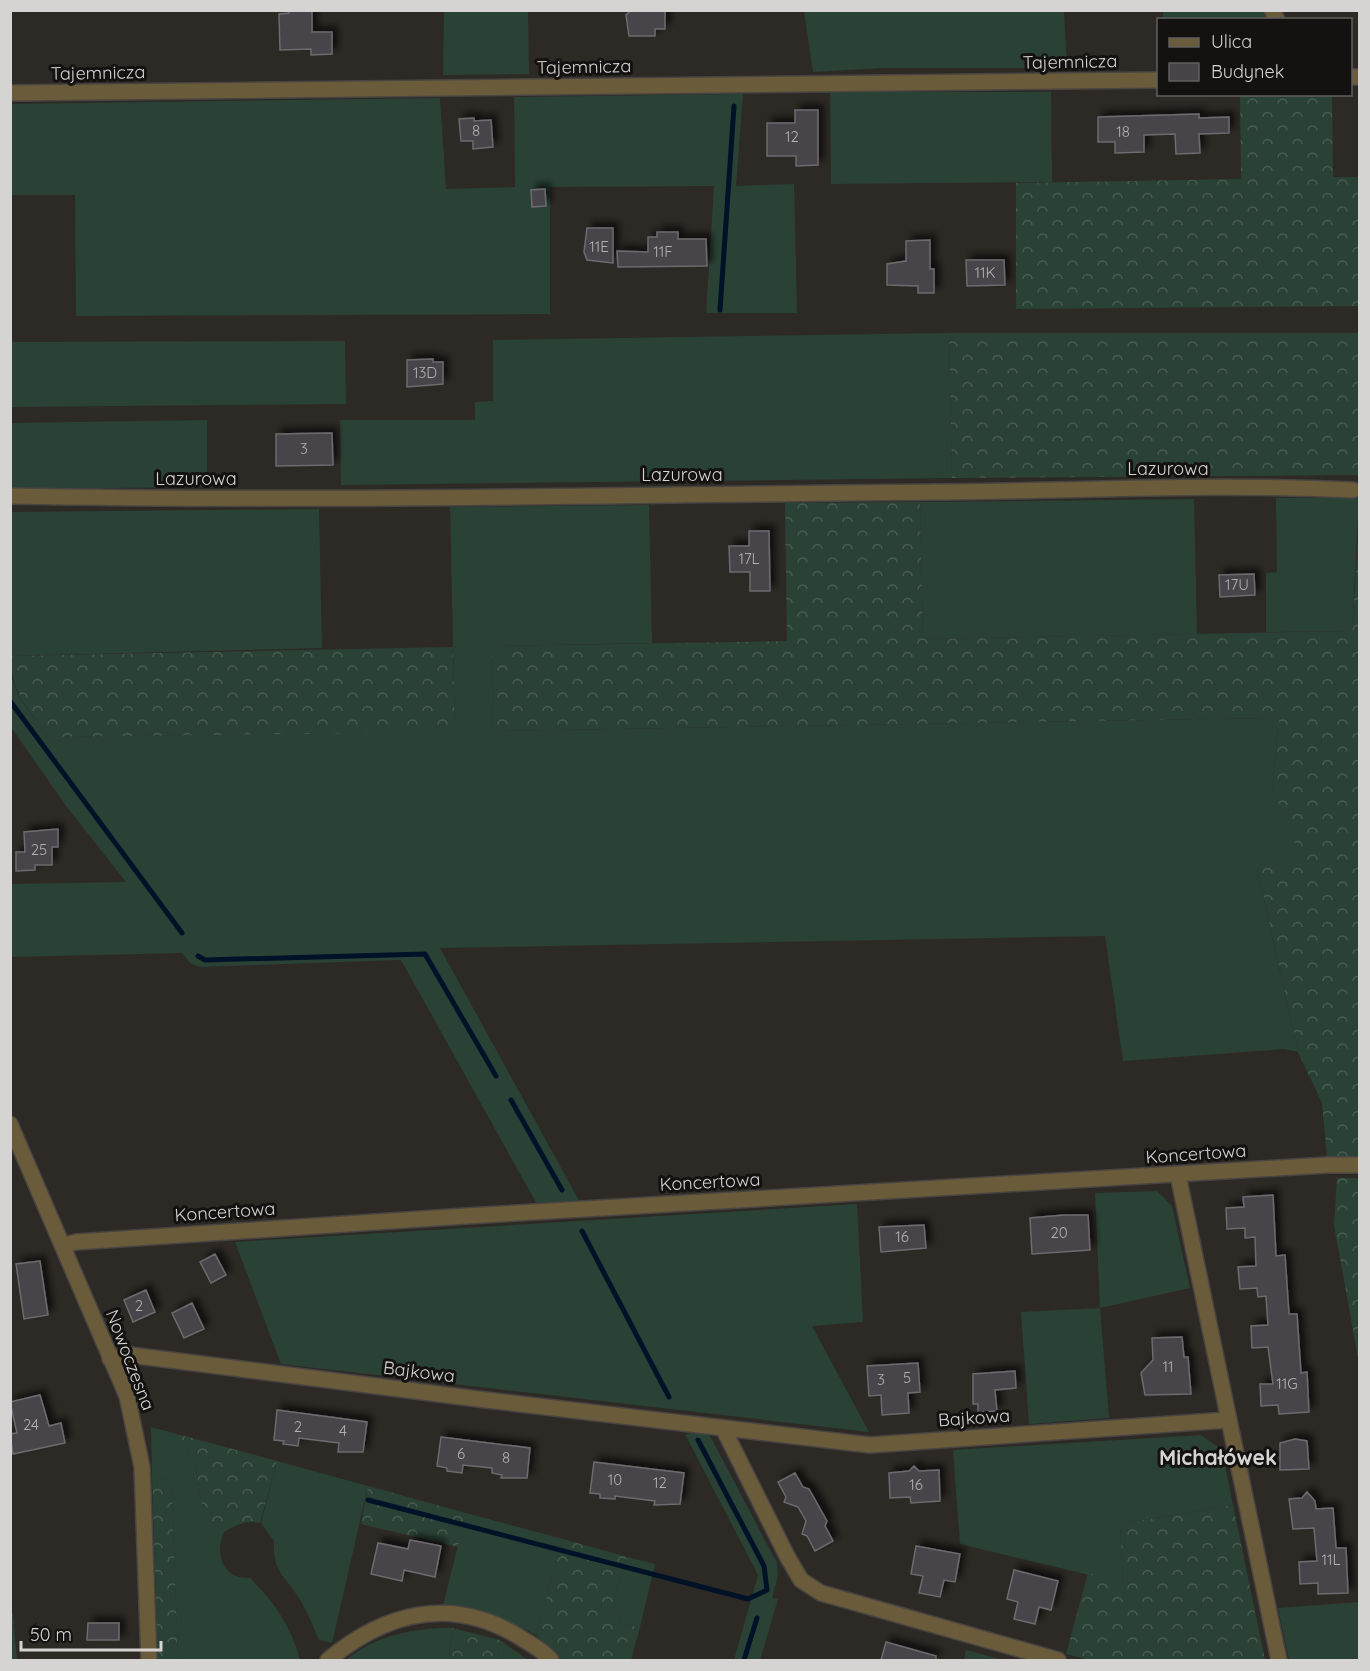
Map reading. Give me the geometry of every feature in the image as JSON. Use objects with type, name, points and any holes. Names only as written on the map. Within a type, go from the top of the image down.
[{"type":"street","name":"Tajemnicza","points":[[10,93],[1157,80]]},
{"type":"street","name":"Lazurowa","points":[[10,496],[419,500],[576,495],[1158,488],[1353,490]]},
{"type":"street","name":"Nowoczesna","points":[[10,1124],[127,1396],[142,1467],[149,1660]]},
{"type":"street","name":"Koncertowa","points":[[64,1245],[87,1241],[466,1216],[1328,1165],[1359,1166]]},
{"type":"street","points":[[1178,1175],[1279,1660]]},
{"type":"street","name":"Bajkowa","points":[[110,1359],[130,1355],[870,1445],[1228,1420]]},
{"type":"street","points":[[723,1428],[801,1580],[821,1593],[1058,1660]]},
{"type":"street","points":[[328,1660],[366,1634],[396,1620],[445,1611],[468,1615],[507,1629],[545,1652],[551,1660]]},
{"type":"green space","points":[[444,11],[528,11],[529,74],[443,75]]},
{"type":"green space","points":[[804,11],[1064,11],[1067,68],[883,68],[813,72]]},
{"type":"green space","points":[[1163,11],[1266,11],[1270,18],[1163,18]]},
{"type":"green space","points":[[830,92],[1051,92],[1052,182],[831,184]]},
{"type":"green space","points":[[743,94],[736,186],[794,184],[797,313],[706,313],[714,186],[550,187],[550,314],[76,316],[75,195],[11,195],[10,104],[440,98],[446,189],[515,187],[514,97]]},
{"type":"green space","points":[[1240,96],[1332,96],[1333,177],[1359,177],[1359,306],[1016,309],[1016,183],[1241,179]]},
{"type":"green space","points":[[949,333],[952,478],[341,485],[340,420],[475,420],[475,402],[493,401],[493,340]]},
{"type":"green space","points":[[949,333],[1359,333],[1359,475],[952,478]]},
{"type":"green space","points":[[345,341],[346,404],[11,407],[11,342]]},
{"type":"green space","points":[[207,420],[207,487],[11,489],[10,423]]},
{"type":"green space","points":[[1276,498],[1359,498],[1352,631],[1266,632],[1266,573],[1277,572]]},
{"type":"green space","points":[[1194,499],[1197,634],[923,639],[920,502]]},
{"type":"green space","points":[[920,502],[923,639],[1352,631],[1359,524],[1359,1158],[1327,1158],[1322,1103],[1298,1052],[1257,868],[1305,866],[1272,789],[1279,718],[493,731],[492,646],[787,641],[785,503]]},
{"type":"green space","points":[[649,505],[652,643],[492,646],[493,731],[1279,718],[1272,789],[1306,866],[1257,869],[1298,1052],[1284,1049],[1123,1061],[1105,936],[440,948],[581,1204],[538,1206],[401,960],[200,967],[190,963],[182,953],[11,957],[10,884],[126,882],[66,806],[11,727],[11,671],[20,698],[49,737],[455,731],[450,507]]},
{"type":"green space","points":[[319,509],[322,648],[11,656],[10,512]]},
{"type":"green space","points":[[453,647],[455,732],[49,737],[27,709],[17,690],[11,669],[11,656]]},
{"type":"green space","points":[[1337,1178],[1359,1178],[1359,1363],[1334,1225]]},
{"type":"green space","points":[[1157,1191],[1172,1206],[1190,1288],[1100,1308],[1095,1193]]},
{"type":"green space","points":[[857,1204],[863,1322],[812,1326],[869,1432],[281,1364],[235,1242]]},
{"type":"green space","points":[[1100,1308],[1109,1418],[1029,1424],[1021,1312]]},
{"type":"green space","points":[[151,1427],[177,1434],[195,1464],[204,1515],[224,1532],[220,1549],[223,1564],[233,1574],[250,1578],[267,1597],[287,1626],[300,1660],[178,1660],[172,1490],[168,1480],[152,1476]]},
{"type":"green space","points":[[708,1432],[777,1563],[778,1576],[772,1598],[778,1599],[760,1660],[734,1660],[758,1575],[685,1434]]},
{"type":"green space","points":[[177,1434],[277,1461],[260,1523],[241,1524],[224,1532],[204,1515],[195,1464]]},
{"type":"green space","points":[[1201,1435],[1222,1450],[1233,1505],[1120,1524],[1123,1583],[960,1544],[953,1450]]},
{"type":"green space","points":[[277,1461],[368,1486],[332,1643],[319,1640],[303,1605],[281,1574],[275,1560],[274,1541],[261,1523]]},
{"type":"green space","points":[[152,1476],[168,1480],[172,1490],[178,1660],[158,1660]]},
{"type":"green space","points":[[368,1486],[466,1513],[458,1547],[361,1524]]},
{"type":"green space","points":[[1233,1505],[1265,1660],[1090,1660],[1066,1654],[1088,1573],[1123,1582],[1120,1524]]},
{"type":"green space","points":[[466,1513],[563,1539],[536,1635],[491,1615],[469,1609],[443,1606]]},
{"type":"green space","points":[[563,1539],[627,1557],[616,1591],[615,1607],[622,1624],[640,1627],[631,1660],[562,1660],[536,1635]]},
{"type":"green space","points":[[627,1557],[655,1564],[640,1627],[622,1624],[615,1607],[616,1591]]},
{"type":"green space","points":[[1359,1602],[1359,1660],[1289,1660],[1278,1608]]},
{"type":"green space","points":[[11,1613],[13,1613],[17,1660],[11,1660]]},
{"type":"green space","points":[[452,1628],[449,1660],[346,1660],[370,1644],[396,1635],[424,1629]]},
{"type":"green space","points":[[452,1628],[500,1640],[498,1660],[449,1660]]},
{"type":"green space","points":[[500,1640],[528,1660],[498,1660]]},
{"type":"green space","points":[[966,1650],[1004,1660],[964,1660]]},
{"type":"building","points":[[288,10],[312,10],[312,32],[332,32],[332,54],[311,55],[311,49],[280,50],[279,14],[289,13]]},
{"type":"building","points":[[631,10],[665,10],[665,29],[655,29],[655,36],[629,36],[626,15]]},
{"type":"building","points":[[795,110],[818,110],[818,165],[796,166],[796,156],[767,156],[767,123],[795,123]]},
{"type":"building","points":[[1199,114],[1199,118],[1229,117],[1229,133],[1199,134],[1200,153],[1176,154],[1175,134],[1144,135],[1144,152],[1115,153],[1115,142],[1098,142],[1098,117]]},
{"type":"building","points":[[474,118],[474,121],[491,120],[493,147],[473,149],[473,141],[461,141],[459,119]]},
{"type":"building","points":[[545,189],[546,206],[532,207],[531,190]]},
{"type":"building","points":[[587,228],[613,228],[613,263],[587,260],[584,252]]},
{"type":"building","points":[[657,232],[678,232],[678,239],[706,239],[707,266],[618,267],[617,251],[648,252],[648,237],[657,237]]},
{"type":"building","points":[[930,240],[930,269],[934,269],[934,293],[918,293],[918,286],[887,285],[887,264],[906,261],[906,241]]},
{"type":"building","points":[[966,260],[1004,260],[1005,285],[967,286]]},
{"type":"building","points":[[433,359],[433,362],[443,362],[443,384],[407,387],[407,360]]},
{"type":"building","points":[[332,433],[333,465],[276,466],[276,434]]},
{"type":"building","points":[[749,531],[769,531],[770,591],[750,591],[750,572],[730,572],[729,546],[749,546]]},
{"type":"building","points":[[1254,574],[1255,595],[1220,597],[1219,575]]},
{"type":"building","points":[[58,829],[58,847],[52,847],[52,865],[35,865],[35,870],[16,871],[16,852],[25,852],[24,832]]},
{"type":"building","points":[[1273,1195],[1276,1256],[1285,1255],[1289,1314],[1297,1314],[1301,1373],[1307,1372],[1309,1412],[1279,1414],[1278,1405],[1261,1406],[1260,1384],[1273,1384],[1268,1347],[1252,1348],[1251,1326],[1268,1325],[1266,1296],[1258,1297],[1257,1288],[1240,1289],[1238,1267],[1256,1266],[1255,1237],[1245,1238],[1245,1228],[1227,1229],[1226,1208],[1244,1207],[1243,1197]]},
{"type":"building","points":[[1088,1215],[1090,1250],[1032,1254],[1030,1218]]},
{"type":"building","points":[[924,1225],[926,1248],[881,1252],[879,1227]]},
{"type":"building","points":[[215,1254],[226,1275],[211,1283],[200,1262]]},
{"type":"building","points":[[40,1261],[48,1315],[24,1319],[16,1264]]},
{"type":"building","points":[[146,1290],[155,1312],[133,1322],[124,1300]]},
{"type":"building","points":[[192,1303],[204,1329],[184,1338],[172,1313]]},
{"type":"building","points":[[1182,1337],[1184,1357],[1188,1357],[1191,1394],[1145,1395],[1141,1373],[1153,1360],[1152,1338]]},
{"type":"building","points":[[918,1363],[920,1392],[908,1393],[909,1413],[882,1415],[881,1395],[869,1396],[867,1366]]},
{"type":"building","points":[[1015,1371],[1016,1388],[995,1390],[997,1411],[978,1412],[978,1404],[973,1404],[973,1374]]},
{"type":"building","points":[[40,1395],[49,1426],[61,1423],[65,1443],[13,1454],[10,1434],[17,1433],[10,1402]]},
{"type":"building","points":[[277,1410],[367,1422],[363,1452],[338,1452],[339,1443],[299,1438],[298,1446],[274,1440]]},
{"type":"building","points":[[441,1437],[530,1448],[527,1478],[501,1478],[502,1475],[492,1473],[492,1468],[463,1465],[462,1473],[447,1471],[447,1468],[437,1466]]},
{"type":"building","points":[[1295,1439],[1307,1441],[1309,1469],[1280,1470],[1280,1443]]},
{"type":"building","points":[[594,1462],[684,1473],[680,1504],[654,1505],[655,1501],[615,1496],[615,1499],[600,1498],[600,1494],[590,1493]]},
{"type":"building","points":[[914,1466],[919,1471],[939,1470],[940,1501],[911,1503],[910,1497],[890,1498],[889,1473],[909,1471]]},
{"type":"building","points":[[795,1473],[803,1487],[809,1489],[827,1521],[825,1526],[833,1541],[815,1551],[807,1536],[802,1534],[806,1521],[798,1507],[784,1502],[786,1497],[778,1482]]},
{"type":"building","points":[[1307,1492],[1315,1501],[1316,1509],[1333,1508],[1336,1548],[1346,1548],[1348,1593],[1318,1594],[1318,1583],[1300,1584],[1299,1562],[1317,1561],[1314,1528],[1293,1529],[1289,1499],[1302,1498]]},
{"type":"building","points":[[410,1540],[441,1546],[435,1577],[404,1570],[402,1581],[371,1574],[378,1543],[408,1549]]},
{"type":"building","points":[[916,1546],[960,1554],[955,1582],[944,1580],[940,1597],[919,1593],[923,1576],[911,1574]]},
{"type":"building","points":[[1014,1570],[1058,1581],[1051,1610],[1039,1607],[1035,1624],[1014,1619],[1018,1602],[1007,1599]]},
{"type":"building","points":[[88,1623],[119,1623],[119,1640],[87,1640]]},
{"type":"building","points":[[886,1642],[936,1656],[936,1660],[881,1660]]},
{"type":"waterway","points":[[720,310],[734,106]]},
{"type":"waterway","points":[[10,701],[182,933]]},
{"type":"waterway","points":[[198,956],[205,960],[425,954],[496,1076]]},
{"type":"waterway","points":[[511,1100],[562,1190]]},
{"type":"waterway","points":[[582,1231],[669,1397]]},
{"type":"waterway","points":[[368,1500],[748,1599],[767,1590],[764,1566],[698,1440]]},
{"type":"waterway","points":[[744,1660],[757,1618]]},
{"type":"district","name":"Michałówek","points":[[1218,1458]]}]
